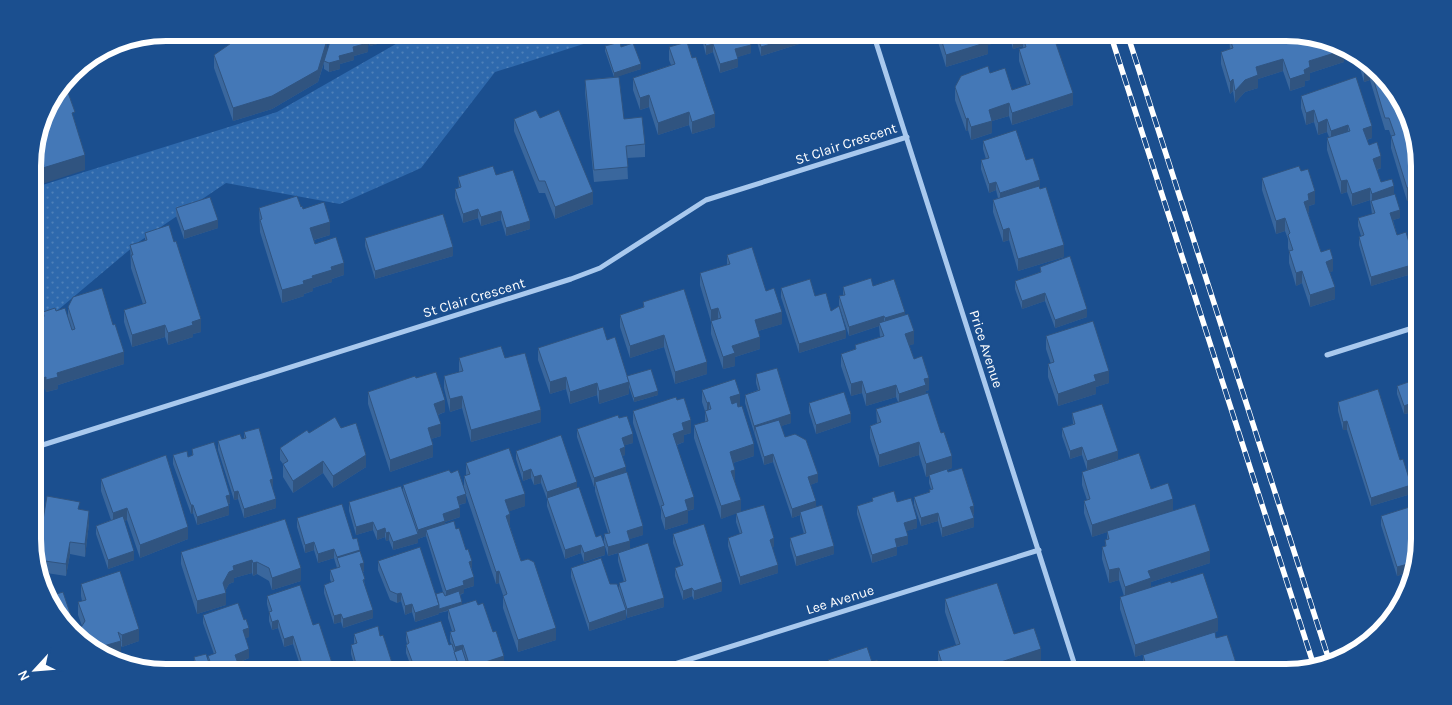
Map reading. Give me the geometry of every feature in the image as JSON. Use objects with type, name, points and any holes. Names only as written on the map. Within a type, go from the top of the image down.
[{"type":"street","name":"Price Avenue","points":[[876,41],[1074,663]]},
{"type":"street","name":"St Clair Crescent","points":[[41,446],[571,279],[600,268],[706,200],[907,136]]},
{"type":"street","points":[[1327,355],[1411,329]]},
{"type":"street","name":"Lee Avenue","points":[[676,664],[1039,550]]},
{"type":"shaded area","points":[[400,42],[591,42],[495,72],[421,168],[340,204],[226,183],[140,241],[42,324],[42,185],[277,112]]},
{"type":"building","points":[[750,41],[751,45],[735,49],[738,59],[720,64],[713,44],[706,46],[705,42]]},
{"type":"building","points":[[759,41],[779,41],[761,47]]},
{"type":"building","points":[[942,41],[988,42],[946,55]]},
{"type":"building","points":[[1024,41],[1055,41],[1073,93],[1012,113],[1009,103],[989,110],[992,121],[971,127],[968,118],[966,119],[955,87],[961,76],[988,66],[990,73],[1005,68],[1012,90],[1030,84],[1019,49],[1026,47]]},
{"type":"building","points":[[1231,41],[1286,41],[1311,44],[1337,52],[1309,61],[1310,67],[1304,70],[1305,74],[1290,79],[1283,59],[1256,67],[1258,75],[1245,80],[1235,91],[1233,79],[1230,82],[1221,52],[1233,48]]},
{"type":"building","points":[[233,42],[326,42],[318,70],[272,96],[233,108],[214,55]]},
{"type":"building","points":[[330,42],[368,42],[353,47],[354,52],[339,56],[340,60],[329,63],[324,61]]},
{"type":"building","points":[[620,42],[621,47],[633,43],[641,64],[614,73],[605,46]]},
{"type":"building","points":[[687,42],[692,58],[696,57],[715,114],[692,122],[689,112],[658,123],[649,95],[640,98],[633,78],[675,64],[669,47]]},
{"type":"building","points":[[619,77],[624,119],[642,117],[645,144],[626,146],[628,167],[594,170],[585,80]]},
{"type":"building","points":[[1356,77],[1372,126],[1363,129],[1369,145],[1377,142],[1381,156],[1373,159],[1381,182],[1392,179],[1394,186],[1372,194],[1370,188],[1352,194],[1347,180],[1341,181],[1327,138],[1350,131],[1348,125],[1331,131],[1327,119],[1318,123],[1314,110],[1306,113],[1301,96]]},
{"type":"building","points":[[1373,77],[1385,90],[1394,104],[1407,134],[1410,149],[1411,187],[1407,188],[1391,136],[1395,135],[1389,118],[1385,118]]},
{"type":"building","points":[[67,90],[75,112],[72,113],[85,155],[42,168],[44,141],[48,126],[58,104]]},
{"type":"building","points":[[536,110],[540,118],[559,110],[593,192],[555,207],[545,181],[539,181],[514,119]]},
{"type":"building","points":[[1016,130],[1026,160],[1033,158],[1040,180],[1000,193],[996,182],[989,184],[981,160],[989,158],[983,141]]},
{"type":"building","points":[[493,166],[496,175],[513,170],[530,221],[506,228],[501,211],[481,217],[478,209],[463,214],[455,189],[461,187],[458,177]]},
{"type":"building","points":[[1299,166],[1301,171],[1308,169],[1315,191],[1308,194],[1309,200],[1304,202],[1321,252],[1330,249],[1333,259],[1326,262],[1335,287],[1310,295],[1302,271],[1296,273],[1289,251],[1293,250],[1285,218],[1276,221],[1262,178]]},
{"type":"building","points":[[1039,186],[1040,189],[1046,187],[1064,245],[1018,259],[1009,228],[1003,230],[993,200]]},
{"type":"building","points":[[1395,194],[1400,210],[1390,213],[1397,235],[1406,232],[1411,250],[1411,265],[1371,277],[1359,237],[1364,235],[1358,218],[1375,213],[1371,201]]},
{"type":"building","points":[[297,196],[303,209],[324,202],[330,222],[310,228],[315,244],[336,237],[344,263],[331,267],[332,270],[312,276],[313,278],[303,281],[304,284],[282,290],[260,220],[262,219],[259,208]]},
{"type":"building","points":[[210,197],[218,220],[184,231],[176,208]]},
{"type":"building","points":[[443,214],[453,247],[375,271],[365,238]]},
{"type":"building","points":[[169,225],[201,319],[192,322],[193,325],[168,333],[165,325],[132,335],[124,310],[146,303],[131,255],[133,255],[130,245],[147,240],[145,233]]},
{"type":"building","points":[[752,247],[766,291],[774,288],[782,312],[755,320],[760,337],[732,346],[735,353],[723,357],[711,321],[721,318],[718,308],[711,310],[700,273],[730,264],[727,255]]},
{"type":"building","points":[[1070,256],[1087,309],[1055,320],[1045,293],[1022,301],[1015,281],[1041,272],[1040,267]]},
{"type":"building","points":[[871,278],[873,286],[894,279],[905,312],[885,318],[884,316],[849,327],[839,296],[845,295],[843,287]]},
{"type":"building","points":[[810,279],[815,296],[826,293],[831,311],[839,306],[846,330],[799,344],[781,288]]},
{"type":"building","points":[[102,288],[113,325],[115,324],[124,352],[57,373],[58,377],[46,380],[46,377],[41,378],[43,312],[55,308],[56,311],[65,308],[72,330],[75,329],[68,307],[73,297]]},
{"type":"building","points":[[684,289],[707,362],[675,372],[664,335],[630,346],[620,315],[644,307],[643,302]]},
{"type":"building","points":[[908,314],[914,331],[905,334],[914,359],[922,356],[929,378],[924,379],[926,385],[899,394],[896,385],[866,394],[862,381],[851,384],[841,354],[856,349],[855,345],[884,336],[879,323]]},
{"type":"building","points":[[1093,321],[1109,371],[1094,375],[1096,381],[1058,394],[1048,364],[1054,362],[1046,336]]},
{"type":"building","points":[[603,327],[607,340],[615,337],[629,382],[599,391],[597,383],[570,392],[566,377],[550,382],[538,348]]},
{"type":"building","points":[[501,346],[505,358],[525,353],[541,410],[471,430],[462,396],[450,399],[444,376],[463,371],[459,358]]},
{"type":"building","points":[[777,368],[791,414],[754,426],[745,395],[760,390],[756,374]]},
{"type":"building","points":[[651,369],[658,391],[634,398],[627,376]]},
{"type":"building","points":[[436,372],[445,400],[434,404],[441,424],[428,428],[433,445],[390,460],[368,392],[415,376],[416,378]]},
{"type":"building","points":[[735,379],[740,394],[730,397],[732,404],[737,402],[738,407],[742,406],[754,444],[730,452],[735,470],[731,471],[741,500],[721,506],[694,425],[708,421],[705,411],[711,409],[702,390]]},
{"type":"building","points":[[1411,381],[1411,410],[1409,404],[1404,406],[1397,386]]},
{"type":"building","points":[[1378,389],[1400,460],[1403,459],[1411,485],[1371,498],[1347,421],[1343,422],[1338,402]]},
{"type":"building","points":[[844,392],[851,414],[816,425],[809,403]]},
{"type":"building","points":[[928,393],[941,433],[944,432],[952,456],[926,464],[919,442],[879,455],[870,426],[881,422],[876,409]]},
{"type":"building","points":[[676,397],[677,400],[684,398],[691,420],[682,423],[684,430],[673,434],[694,497],[685,500],[688,510],[665,518],[661,506],[664,505],[633,411]]},
{"type":"building","points":[[1102,404],[1118,451],[1087,461],[1082,447],[1070,451],[1062,428],[1075,424],[1072,413]]},
{"type":"building","points":[[618,415],[619,418],[627,416],[633,434],[622,438],[625,447],[620,449],[626,467],[594,478],[577,429]]},
{"type":"building","points":[[335,417],[341,428],[356,423],[366,455],[333,476],[323,461],[293,481],[283,464],[288,461],[280,448],[307,430],[309,433]]},
{"type":"building","points":[[779,420],[785,437],[795,434],[806,440],[818,474],[808,477],[816,501],[792,509],[773,454],[764,457],[755,427]]},
{"type":"building","points":[[259,428],[273,479],[270,480],[276,499],[244,509],[238,491],[234,492],[218,441],[240,434],[242,439],[246,438],[244,432]]},
{"type":"building","points":[[561,435],[577,482],[547,492],[541,475],[534,477],[531,469],[523,472],[516,451]]},
{"type":"building","points":[[214,442],[230,495],[226,496],[229,506],[197,517],[173,455],[187,451],[188,457],[193,455],[192,449]]},
{"type":"building","points":[[509,448],[525,494],[505,500],[510,514],[506,516],[521,561],[528,559],[534,562],[556,628],[518,640],[503,596],[507,594],[499,571],[496,572],[464,476],[470,474],[466,463]]},
{"type":"building","points":[[1139,453],[1151,489],[1168,483],[1173,499],[1092,525],[1084,501],[1090,499],[1082,472]]},
{"type":"building","points":[[166,455],[188,527],[140,545],[127,508],[113,513],[101,479]]},
{"type":"building","points":[[962,468],[974,506],[970,507],[974,518],[942,528],[938,513],[921,518],[914,497],[930,492],[929,490],[933,489],[929,475],[947,469],[948,472]]},
{"type":"building","points":[[449,470],[451,473],[458,470],[466,494],[457,497],[460,508],[443,514],[445,521],[418,530],[403,485]]},
{"type":"building","points":[[627,472],[643,526],[627,531],[630,541],[608,547],[604,534],[610,533],[595,482]]},
{"type":"building","points":[[401,486],[418,534],[393,542],[389,532],[386,533],[385,528],[377,531],[373,522],[356,527],[349,502]]},
{"type":"building","points":[[579,487],[596,537],[601,535],[605,546],[584,553],[581,545],[565,550],[547,498]]},
{"type":"building","points":[[894,491],[897,502],[911,498],[917,519],[904,523],[908,536],[895,539],[897,547],[872,555],[857,506],[873,501],[872,498]]},
{"type":"building","points":[[47,496],[80,502],[78,509],[89,511],[85,544],[70,542],[66,564],[43,561],[42,526]]},
{"type":"building","points":[[342,504],[353,539],[357,538],[360,550],[337,557],[334,549],[318,554],[314,542],[305,545],[297,518]]},
{"type":"building","points":[[1195,504],[1210,551],[1148,571],[1151,578],[1125,587],[1119,568],[1109,570],[1102,547],[1106,546],[1105,540],[1109,539],[1107,531]]},
{"type":"building","points":[[764,505],[774,538],[770,540],[778,565],[740,577],[728,538],[742,533],[736,513]]},
{"type":"building","points":[[822,505],[834,546],[796,557],[790,538],[806,533],[800,512]]},
{"type":"building","points":[[1411,507],[1411,539],[1408,564],[1397,567],[1381,516]]},
{"type":"building","points":[[123,516],[134,551],[108,560],[96,526]]},
{"type":"building","points":[[285,519],[301,568],[272,578],[269,568],[257,562],[253,563],[252,560],[233,566],[234,570],[229,572],[223,583],[226,593],[197,601],[181,552]]},
{"type":"building","points":[[454,521],[456,529],[459,528],[466,550],[468,549],[472,561],[469,562],[474,577],[463,581],[464,585],[446,591],[426,530]]},
{"type":"building","points":[[704,524],[722,582],[694,591],[692,588],[683,591],[675,568],[683,565],[673,534]]},
{"type":"building","points":[[648,543],[664,598],[627,609],[619,583],[626,581],[618,553]]},
{"type":"building","points":[[420,547],[439,605],[415,613],[412,604],[405,606],[401,593],[397,594],[390,591],[378,561]]},
{"type":"building","points":[[360,551],[364,563],[360,564],[365,579],[363,580],[373,610],[343,619],[341,614],[334,616],[324,585],[334,581],[330,570],[340,567],[337,558]]},
{"type":"building","points":[[601,558],[610,584],[617,584],[626,610],[589,623],[571,568]]},
{"type":"building","points":[[120,571],[139,629],[122,635],[118,632],[121,641],[103,646],[90,638],[80,629],[85,621],[78,602],[86,600],[81,584]]},
{"type":"building","points":[[1203,573],[1218,618],[1135,645],[1120,597]]},
{"type":"building","points":[[997,583],[1014,634],[1034,628],[1041,649],[997,663],[942,663],[938,651],[960,644],[945,599]]},
{"type":"building","points":[[300,585],[313,625],[319,623],[332,663],[302,664],[293,636],[284,639],[278,620],[272,622],[269,612],[272,611],[267,596]]},
{"type":"building","points":[[459,591],[462,602],[439,609],[436,594],[443,592],[445,596]]},
{"type":"building","points":[[63,592],[73,621],[58,602],[55,595]]},
{"type":"building","points":[[476,600],[478,605],[483,603],[493,632],[496,631],[504,656],[480,664],[469,664],[463,645],[455,647],[450,632],[455,631],[448,609]]},
{"type":"building","points":[[238,603],[249,628],[243,630],[249,649],[235,655],[238,664],[211,664],[208,656],[216,653],[203,615]]},
{"type":"building","points":[[441,621],[449,645],[452,644],[458,664],[413,664],[406,645],[409,643],[406,632]]},
{"type":"building","points":[[378,626],[380,636],[383,635],[392,664],[356,664],[351,645],[357,643],[354,634]]},
{"type":"building","points":[[1215,632],[1216,638],[1227,635],[1236,663],[1145,663],[1143,655]]},
{"type":"building","points":[[867,647],[872,662],[877,660],[878,663],[829,663],[828,660]]},
{"type":"building","points":[[462,649],[467,664],[458,664],[454,652]]},
{"type":"building","points":[[206,654],[209,664],[196,664],[194,657]]},
{"type":"railway","points":[[1113,41],[1312,661]]},
{"type":"railway","points":[[1130,41],[1328,656]]}]
